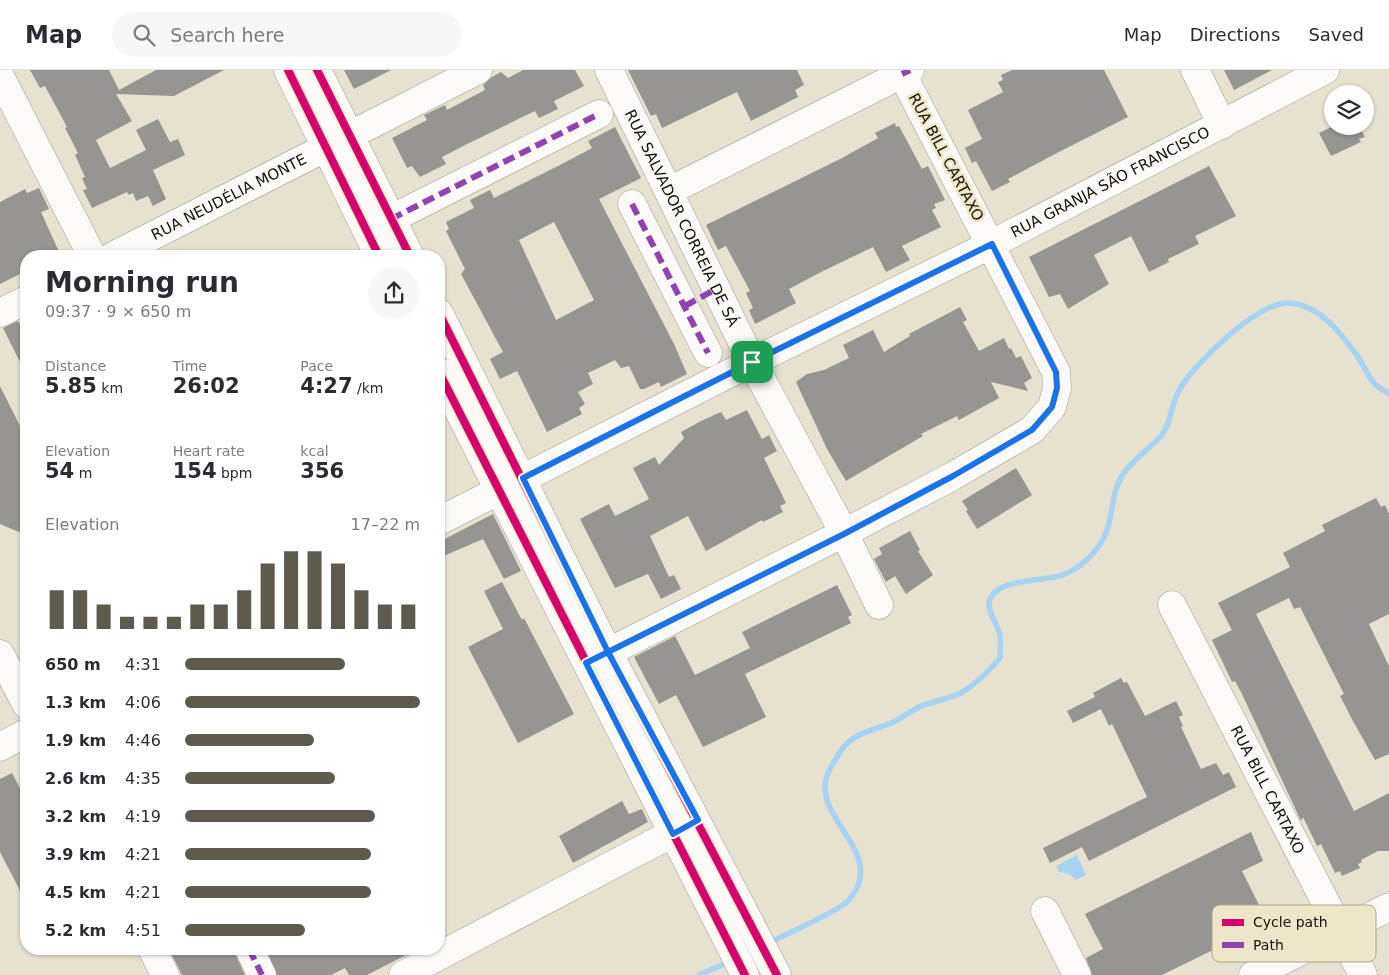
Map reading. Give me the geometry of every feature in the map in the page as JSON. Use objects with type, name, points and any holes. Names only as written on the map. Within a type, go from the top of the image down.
[{"type":"street","points":[[288,70],[377,250]]},
{"type":"street","points":[[317,70],[407,250]]},
{"type":"street","name":"RUA NEUDÉLIA MONTE","points":[[125,250],[350,137],[478,70]]},
{"type":"street","name":"RUA SALVADOR CORREIA DE SÁ","points":[[609,70],[752,362],[844,534],[879,605]]},
{"type":"street","points":[[1195,70],[1222,124]]},
{"type":"street","name":"RUA GRANJA SÃO FRANCISCO","points":[[445,518],[498,489],[992,244],[1325,70]]},
{"type":"street","points":[[669,191],[904,71]]},
{"type":"street","name":"RUA BILL CARTAXO","points":[[597,658],[844,534],[953,476],[1032,430],[1052,407],[1057,388],[1056,372],[904,71]]},
{"type":"street","points":[[0,76],[89,250]]},
{"type":"street","points":[[391,219],[599,114]]},
{"type":"street","points":[[632,204],[708,353]]},
{"type":"street","points":[[685,306],[716,289]]},
{"type":"street","points":[[0,313],[20,303]]},
{"type":"street","points":[[445,325],[523,478],[597,658],[673,834],[746,975]]},
{"type":"street","points":[[445,384],[498,489],[597,658],[698,820],[777,975]]},
{"type":"street","name":"RUA BILL CARTAXO","points":[[1172,605],[1326,905]]},
{"type":"street","points":[[0,654],[20,692]]},
{"type":"street","points":[[0,747],[20,736]]},
{"type":"street","points":[[445,948],[698,820]]},
{"type":"street","points":[[1376,914],[1389,907]]},
{"type":"street","points":[[1045,911],[1077,975]]},
{"type":"street","points":[[155,955],[165,975]]},
{"type":"street","points":[[252,955],[262,975]]},
{"type":"street","points":[[404,975],[433,955]]},
{"type":"street","points":[[1253,975],[1279,962]]},
{"type":"street","name":"RUA BILL CARTAXO","points":[[1356,962],[1363,975]]},
{"type":"water","points":[[1077,855],[1086,875],[1076,880],[1069,874],[1059,872],[1056,866]]},
{"type":"building","points":[[30,70],[109,70],[119,90],[156,70],[224,70],[174,96],[116,94],[132,121],[96,140],[110,168],[146,150],[136,130],[158,119],[170,142],[178,139],[185,155],[153,170],[166,199],[153,206],[148,196],[136,201],[133,193],[129,195],[127,192],[92,208],[83,190],[87,189],[82,178],[85,177],[75,155],[78,153],[65,128],[67,127],[45,86],[40,88]]},
{"type":"building","points":[[344,70],[391,70],[354,89]]},
{"type":"building","points":[[523,70],[575,70],[584,86],[554,101],[558,109],[539,118],[535,111],[467,144],[442,157],[446,164],[420,177],[412,166],[407,168],[392,138],[427,120],[424,115],[445,105],[447,110],[485,90],[483,85],[501,72],[508,78]]},
{"type":"building","points":[[628,70],[797,70],[804,85],[795,90],[798,97],[751,121],[737,92],[662,128],[656,114],[651,116]]},
{"type":"building","points":[[1012,70],[1104,70],[1128,117],[1008,179],[1010,182],[992,191],[976,161],[972,163],[965,148],[982,139],[968,110],[1003,92],[998,82],[1003,80],[1001,75]]},
{"type":"building","points":[[1224,70],[1272,70],[1234,90]]},
{"type":"building","points":[[895,123],[896,127],[899,126],[922,169],[928,166],[945,200],[934,204],[936,208],[932,210],[941,227],[902,246],[910,260],[886,272],[873,247],[821,272],[789,289],[796,303],[755,324],[749,310],[753,308],[746,293],[750,291],[726,246],[718,250],[706,225],[842,158],[878,138],[875,133]]},
{"type":"building","points":[[615,127],[641,178],[599,199],[674,344],[687,374],[661,387],[659,382],[640,389],[629,366],[621,368],[615,360],[588,373],[593,384],[578,392],[585,404],[579,408],[582,414],[547,432],[517,371],[500,379],[490,359],[503,352],[461,274],[465,269],[446,231],[449,229],[446,222],[474,208],[470,200],[490,190],[494,198],[592,148],[588,141]],"holes":[[[554,222],[594,300],[556,320],[519,240]]]},
{"type":"building","points":[[1324,130],[1324,135],[1364,135],[1365,137],[1359,139],[1361,142],[1331,156],[1319,133]]},
{"type":"building","points":[[1209,166],[1236,216],[1195,236],[1199,244],[1168,259],[1169,262],[1149,272],[1131,236],[1094,255],[1109,284],[1068,309],[1060,294],[1049,297],[1029,257]]},
{"type":"building","points":[[39,188],[49,209],[41,212],[58,250],[20,250],[20,274],[0,284],[0,202],[25,189],[27,193]]},
{"type":"building","points":[[960,307],[967,320],[963,322],[979,351],[1004,338],[1016,358],[1021,356],[1032,378],[1024,383],[1028,391],[991,382],[999,398],[959,420],[957,416],[921,434],[923,436],[846,481],[827,449],[796,382],[807,374],[824,370],[849,358],[843,345],[873,330],[884,352],[910,336],[909,334]]},
{"type":"building","points":[[18,321],[20,325],[20,362],[3,328]]},
{"type":"building","points":[[0,386],[20,426],[20,532],[0,524]]},
{"type":"building","points":[[747,410],[762,439],[769,435],[777,451],[764,458],[786,503],[780,506],[783,512],[763,522],[762,520],[706,551],[688,516],[650,536],[669,577],[674,575],[681,589],[661,599],[648,574],[615,588],[580,519],[609,504],[615,516],[649,499],[633,468],[655,457],[659,465],[684,438],[681,432],[701,421],[721,412],[726,420]]},
{"type":"building","points":[[1016,468],[1032,495],[977,529],[962,501]]},
{"type":"building","points":[[1376,498],[1381,507],[1385,505],[1389,514],[1389,614],[1369,624],[1389,666],[1389,754],[1375,760],[1340,696],[1344,694],[1300,607],[1294,609],[1289,598],[1256,614],[1354,811],[1389,793],[1389,851],[1378,851],[1361,860],[1362,862],[1358,864],[1360,868],[1342,876],[1340,871],[1335,873],[1321,844],[1317,846],[1303,817],[1301,821],[1242,694],[1235,681],[1232,682],[1212,640],[1232,630],[1218,603],[1290,567],[1283,553],[1325,531],[1322,525]]},
{"type":"building","points":[[493,514],[521,571],[504,579],[483,539],[445,555],[445,539]]},
{"type":"building","points":[[910,531],[920,550],[918,551],[933,575],[906,594],[895,576],[886,582],[874,559],[882,554],[879,548]]},
{"type":"building","points":[[502,582],[522,620],[524,618],[574,714],[518,743],[468,647],[503,629],[484,591]]},
{"type":"building","points":[[837,585],[852,615],[848,617],[851,623],[745,674],[766,717],[703,747],[676,695],[659,704],[634,657],[675,636],[695,675],[750,648],[742,632]]},
{"type":"building","points":[[1121,678],[1124,683],[1127,682],[1145,716],[1176,701],[1183,715],[1179,717],[1183,726],[1181,727],[1201,769],[1216,763],[1223,775],[1229,772],[1236,787],[1089,861],[1082,847],[1050,863],[1043,848],[1147,797],[1112,724],[1109,726],[1101,709],[1073,723],[1067,711],[1095,697],[1093,693]]},
{"type":"building","points":[[12,773],[20,788],[20,890],[0,852],[0,779]]},
{"type":"building","points":[[622,801],[629,814],[642,809],[648,822],[573,863],[559,836]]},
{"type":"building","points":[[1251,832],[1263,861],[1242,871],[1259,905],[1212,905],[1212,950],[1162,975],[1092,975],[1086,958],[1103,949],[1085,914]]},
{"type":"building","points":[[172,955],[236,955],[245,975],[182,975]]},
{"type":"building","points":[[269,955],[406,955],[367,975],[349,975],[345,968],[331,975],[277,975]]},
{"type":"waterway","points":[[775,940],[825,916],[843,905],[848,901],[858,884],[860,869],[856,854],[831,810],[826,795],[827,775],[842,749],[852,739],[891,723],[921,706],[961,693],[991,668],[1000,658],[1000,635],[989,607],[993,595],[1009,585],[1063,575],[1092,555],[1101,543],[1107,530],[1118,483],[1122,476],[1165,431],[1175,399],[1189,376],[1229,335],[1245,322],[1276,305],[1289,303],[1309,308],[1335,328],[1358,357],[1374,383],[1389,394]]},
{"type":"waterway","points":[[699,975],[722,965]]},
{"type":"marked path","points":[[902,74],[910,70]]},
{"type":"marked path","points":[[391,219],[599,114]]},
{"type":"marked path","points":[[632,204],[708,353]]},
{"type":"marked path","points":[[685,306],[716,289]]},
{"type":"marked path","points":[[252,955],[262,975]]},
{"type":"cycle path","points":[[288,70],[376,250]]},
{"type":"cycle path","points":[[317,70],[407,250]]},
{"type":"cycle path","points":[[445,325],[608,652],[777,975]]},
{"type":"cycle path","points":[[445,384],[745,975]]},
{"type":"route","points":[[752,362],[523,478],[608,652],[586,663],[673,834],[698,820],[608,652],[844,534],[953,476],[1032,430],[1041,422],[1052,407],[1057,388],[1056,372],[992,244],[752,362]]}]
